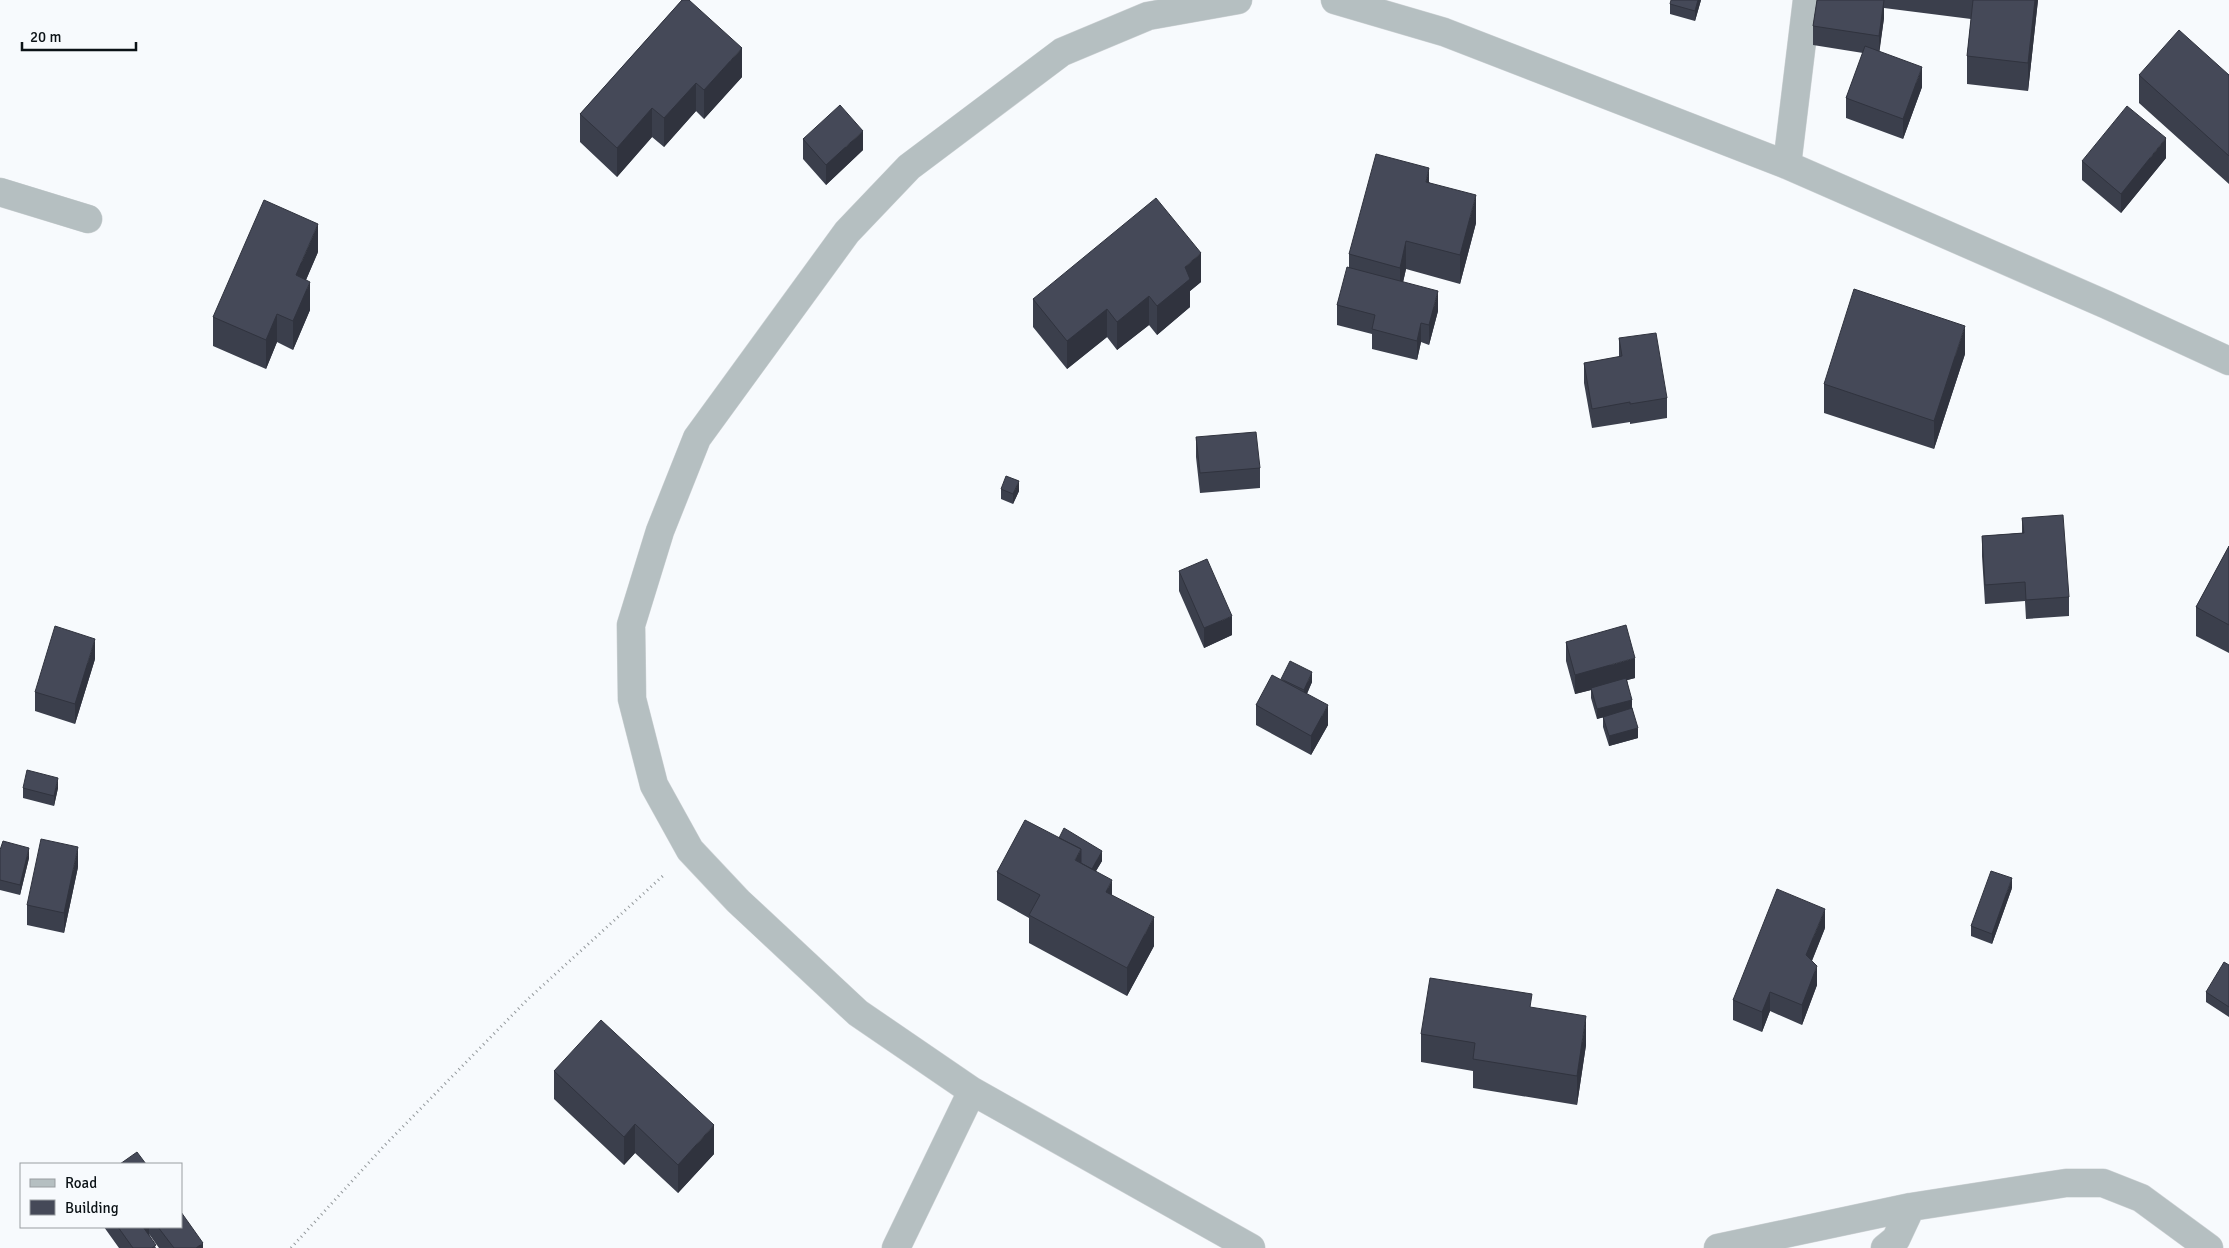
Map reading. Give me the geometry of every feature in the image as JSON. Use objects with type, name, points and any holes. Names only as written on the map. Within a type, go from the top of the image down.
[{"type":"street","points":[[1238,0],[1148,16],[1062,52],[908,167],[847,232],[697,438],[660,531],[631,625],[632,699],[654,785],[690,850],[738,902],[858,1012],[972,1091],[1251,1248]]},
{"type":"street","points":[[1335,0],[1444,32],[1787,165],[2107,305],[2229,361]]},
{"type":"street","points":[[1787,165],[1807,0]]},
{"type":"street","points":[[0,192],[88,219]]},
{"type":"street","points":[[896,1248],[972,1091]]},
{"type":"street","points":[[1718,1248],[1911,1207],[2066,1183],[2103,1183],[2141,1198],[2209,1248]]},
{"type":"street","points":[[1886,1248],[1896,1239],[1911,1207]]},
{"type":"path","points":[[291,1248],[384,1146],[528,999],[690,850]]},
{"type":"building","points":[[682,0],[689,0],[742,48],[704,90],[696,83],[664,118],[652,108],[617,148],[580,114]]},
{"type":"building","points":[[1671,0],[1698,0],[1695,11],[1670,4]]},
{"type":"building","points":[[1817,0],[1884,0],[1879,36],[1813,26]]},
{"type":"building","points":[[1973,0],[2035,0],[2028,63],[1967,56]]},
{"type":"building","points":[[2179,30],[2229,75],[2229,156],[2139,75]]},
{"type":"building","points":[[1865,46],[1922,67],[1903,119],[1846,98]]},
{"type":"building","points":[[840,105],[863,131],[826,165],[803,139]]},
{"type":"building","points":[[2127,106],[2166,138],[2121,194],[2082,161]]},
{"type":"building","points":[[1376,154],[1429,168],[1426,182],[1476,195],[1460,255],[1406,241],[1400,268],[1349,254]]},
{"type":"building","points":[[1156,198],[1201,253],[1185,267],[1190,279],[1157,306],[1149,296],[1117,322],[1107,309],[1067,341],[1033,299]]},
{"type":"building","points":[[264,200],[318,224],[296,275],[310,282],[293,321],[277,314],[266,340],[213,317]]},
{"type":"building","points":[[1347,267],[1438,291],[1429,325],[1421,323],[1417,341],[1372,329],[1375,315],[1337,305]]},
{"type":"building","points":[[1854,289],[1965,326],[1934,421],[1824,384]]},
{"type":"building","points":[[1656,333],[1667,398],[1592,409],[1584,363],[1622,356],[1619,338]]},
{"type":"building","points":[[1256,432],[1260,468],[1200,473],[1196,437]]},
{"type":"building","points":[[1006,476],[1019,481],[1013,494],[1001,489]]},
{"type":"building","points":[[2063,515],[2069,597],[2026,600],[2025,582],[1985,585],[1982,536],[2024,533],[2022,518]]},
{"type":"building","points":[[2229,546],[2229,625],[2196,607]]},
{"type":"building","points":[[1207,559],[1232,616],[1204,628],[1179,571]]},
{"type":"building","points":[[1626,625],[1635,658],[1575,675],[1566,642]]},
{"type":"building","points":[[55,626],[95,639],[75,704],[35,692]]},
{"type":"building","points":[[1290,661],[1312,672],[1304,690],[1281,679]]},
{"type":"building","points":[[1272,675],[1328,705],[1311,736],[1256,705]]},
{"type":"building","points":[[1626,678],[1632,700],[1597,709],[1591,688]]},
{"type":"building","points":[[1632,708],[1638,728],[1609,736],[1603,717]]},
{"type":"building","points":[[27,770],[58,778],[54,796],[23,788]]},
{"type":"building","points":[[1025,820],[1081,849],[1075,860],[1112,880],[1106,892],[1154,917],[1127,968],[1029,915],[1040,895],[997,872]]},
{"type":"building","points":[[1064,828],[1102,851],[1092,869],[1081,863],[1081,849],[1059,838]]},
{"type":"building","points":[[41,839],[78,847],[64,913],[27,905]]},
{"type":"building","points":[[3,841],[29,848],[20,885],[0,880],[0,850]]},
{"type":"building","points":[[1991,871],[2012,878],[1992,934],[1971,926]]},
{"type":"building","points":[[1777,889],[1825,909],[1806,955],[1817,966],[1802,1005],[1770,992],[1762,1012],[1733,1000]]},
{"type":"building","points":[[2224,962],[2229,965],[2229,1007],[2206,992]]},
{"type":"building","points":[[1430,978],[1532,994],[1530,1007],[1586,1016],[1577,1076],[1473,1059],[1475,1043],[1421,1034]]},
{"type":"building","points":[[601,1020],[714,1125],[678,1165],[635,1124],[624,1137],[554,1071]]},
{"type":"building","points":[[137,1152],[145,1163],[121,1163]]},
{"type":"building","points":[[182,1213],[203,1243],[196,1248],[174,1248],[159,1228],[182,1228]]},
{"type":"building","points":[[119,1228],[144,1228],[156,1245],[152,1248],[133,1248]]}]
